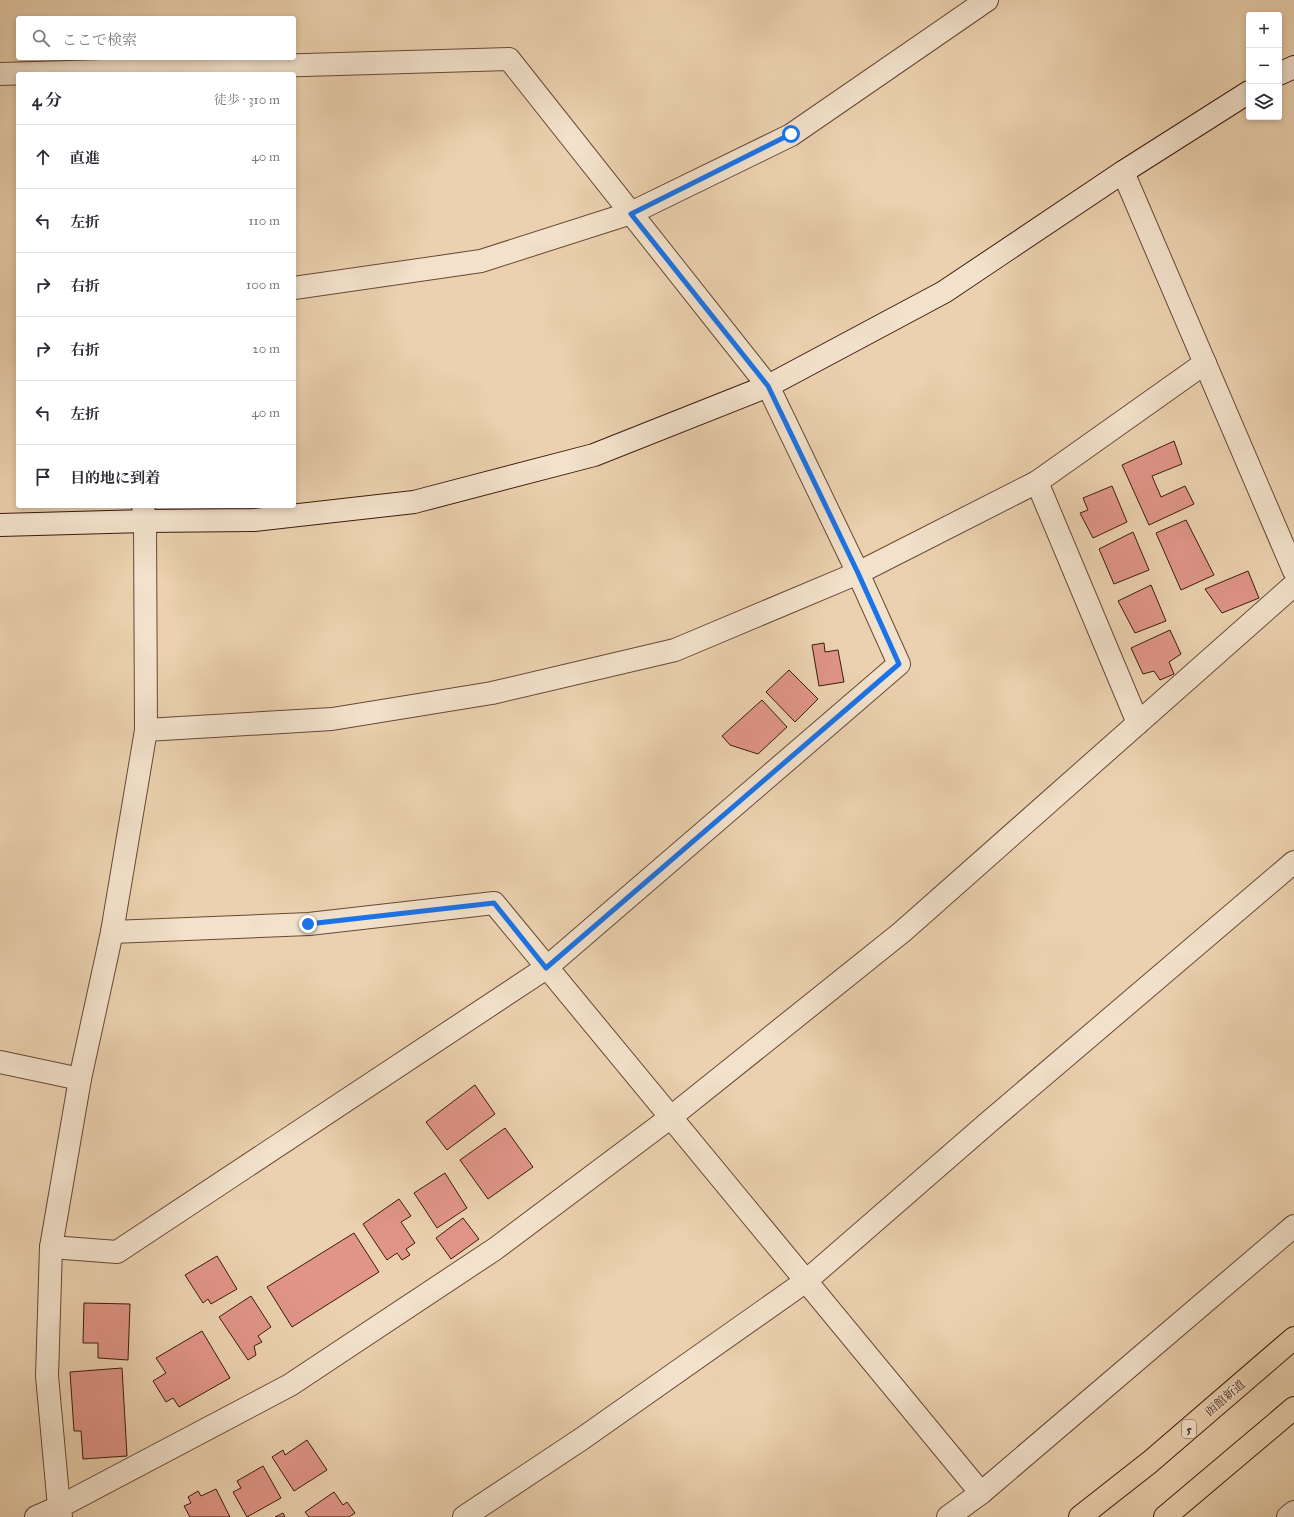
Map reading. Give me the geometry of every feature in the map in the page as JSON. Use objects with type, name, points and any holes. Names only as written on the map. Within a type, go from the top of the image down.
[{"type":"highway","name":"函館新道","points":[[1080,1517],[1150,1462],[1294,1338]]},
{"type":"highway","points":[[1165,1517],[1294,1408]]},
{"type":"street","points":[[296,288],[481,261],[631,214],[791,134],[987,0]]},
{"type":"street","points":[[51,1247],[118,1252],[546,968],[899,664],[858,573],[768,386],[509,60],[87,72]]},
{"type":"street","points":[[1282,73],[1294,67]]},
{"type":"street","points":[[0,74],[16,74]]},
{"type":"street","points":[[0,525],[144,513],[254,520],[414,502],[594,455],[768,386],[944,292],[1123,172],[1246,94]]},
{"type":"street","points":[[1123,172],[1294,571]]},
{"type":"street","points":[[146,730],[332,719],[492,693],[676,650],[858,573],[1037,482],[1205,363]]},
{"type":"street","points":[[1037,482],[1138,723]]},
{"type":"street","points":[[60,1512],[47,1376],[51,1247],[80,1079],[112,932],[146,730],[144,513]]},
{"type":"street","points":[[36,1517],[60,1512],[290,1385],[496,1249],[671,1117],[902,932],[1294,585]]},
{"type":"street","points":[[464,1517],[583,1438],[806,1280],[1294,862]]},
{"type":"street","points":[[112,932],[308,924],[494,903],[546,968],[981,1492]]},
{"type":"street","points":[[0,1062],[80,1079]]},
{"type":"street","points":[[948,1517],[981,1492],[1294,1226]]},
{"type":"street","points":[[1288,1517],[1294,1512]]},
{"type":"building","points":[[1174,441],[1182,464],[1152,476],[1161,497],[1185,486],[1194,504],[1149,525],[1122,465]]},
{"type":"building","points":[[1112,486],[1127,522],[1093,538],[1080,513],[1088,510],[1083,498]]},
{"type":"building","points":[[1186,520],[1214,575],[1181,590],[1156,533]]},
{"type":"building","points":[[1133,532],[1149,570],[1114,584],[1099,549]]},
{"type":"building","points":[[1248,571],[1259,598],[1222,613],[1205,589]]},
{"type":"building","points":[[1151,585],[1166,621],[1135,633],[1118,601]]},
{"type":"building","points":[[1170,630],[1181,654],[1169,662],[1174,674],[1160,680],[1154,671],[1143,674],[1131,648]]},
{"type":"building","points":[[824,643],[825,652],[838,650],[844,682],[819,686],[812,645]]},
{"type":"building","points":[[789,670],[818,699],[795,722],[766,692]]},
{"type":"building","points":[[762,700],[787,727],[758,754],[730,745],[722,736]]},
{"type":"building","points":[[475,1085],[495,1114],[447,1150],[426,1122]]},
{"type":"building","points":[[505,1128],[533,1167],[488,1199],[460,1160]]},
{"type":"building","points":[[445,1173],[467,1208],[437,1228],[414,1193]]},
{"type":"building","points":[[399,1199],[411,1216],[401,1222],[415,1243],[406,1249],[410,1255],[402,1260],[397,1253],[387,1260],[363,1224]]},
{"type":"building","points":[[463,1218],[479,1239],[451,1259],[436,1238]]},
{"type":"building","points":[[354,1233],[379,1272],[292,1327],[267,1287]]},
{"type":"building","points":[[217,1256],[237,1289],[211,1304],[208,1299],[203,1303],[185,1275]]},
{"type":"building","points":[[251,1296],[271,1327],[258,1336],[262,1342],[254,1346],[256,1355],[248,1360],[219,1317]]},
{"type":"building","points":[[84,1303],[130,1304],[128,1360],[98,1358],[98,1343],[83,1343]]},
{"type":"building","points":[[202,1331],[230,1378],[179,1407],[173,1398],[166,1402],[153,1381],[166,1373],[156,1358]]},
{"type":"building","points":[[122,1368],[127,1456],[83,1459],[81,1431],[74,1431],[70,1372]]},
{"type":"building","points":[[307,1440],[327,1470],[294,1491],[272,1457],[283,1450],[285,1455]]},
{"type":"building","points":[[263,1466],[281,1498],[247,1517],[233,1492],[241,1488],[237,1481]]},
{"type":"building","points":[[216,1489],[230,1517],[190,1517],[184,1506],[191,1503],[188,1497],[198,1491],[201,1496]]},
{"type":"building","points":[[334,1492],[343,1505],[347,1502],[355,1513],[349,1517],[309,1517],[305,1512]]},
{"type":"building","points":[[283,1513],[285,1517],[275,1517]]},
{"type":"route","points":[[308,924],[494,903],[546,968],[899,664],[858,573],[768,386],[631,214],[791,134]]}]
